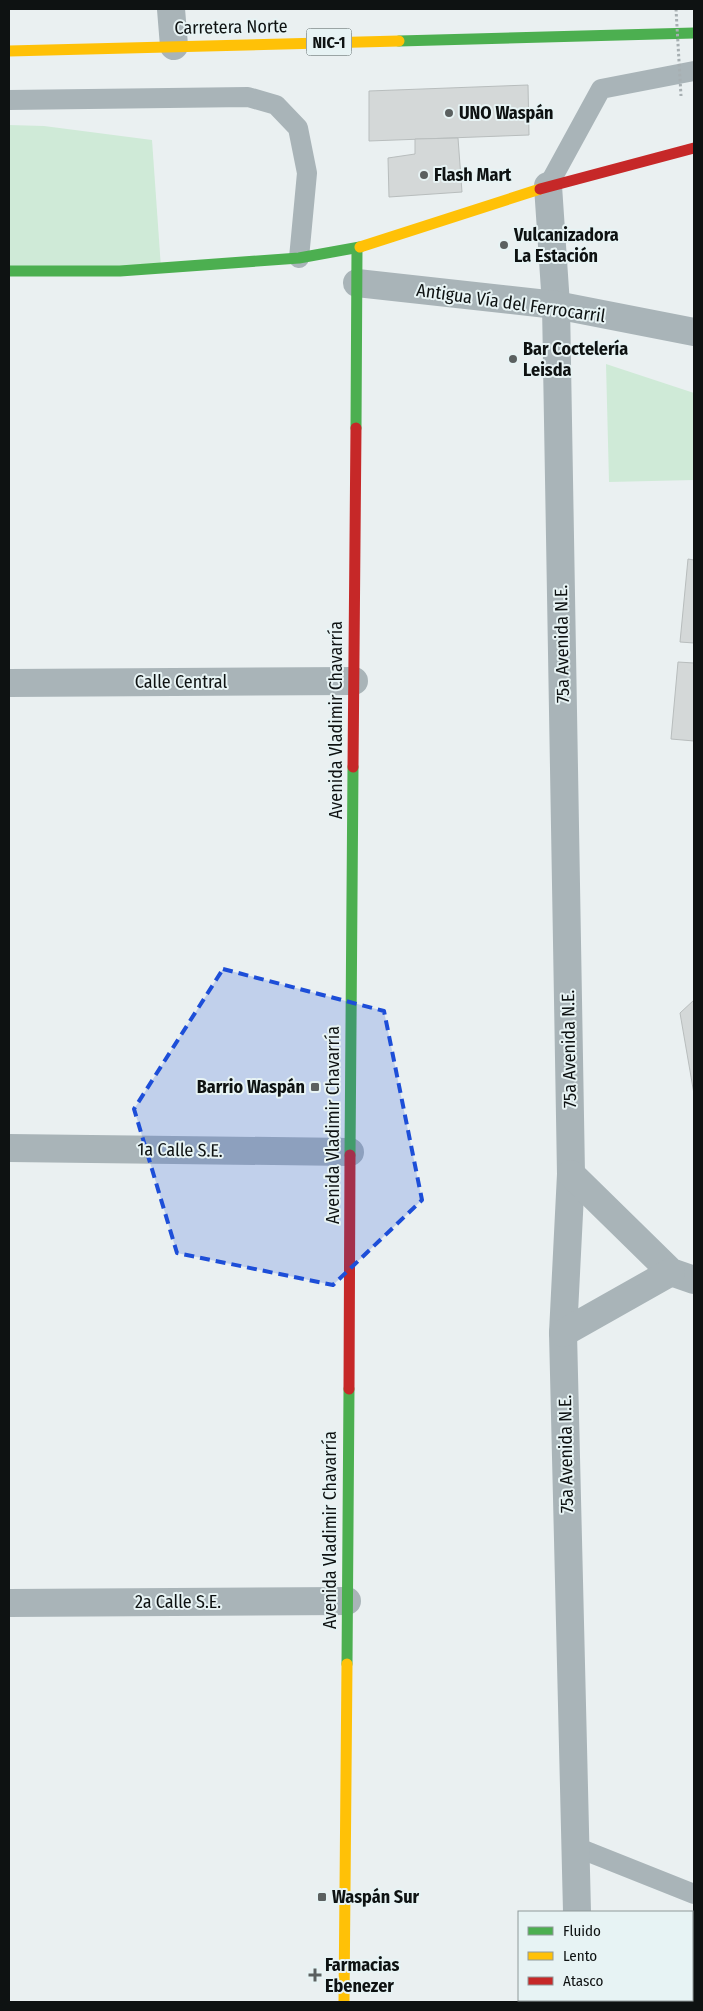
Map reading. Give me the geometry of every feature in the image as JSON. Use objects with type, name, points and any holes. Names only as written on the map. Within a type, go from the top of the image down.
[{"type":"main road","name":"Carretera Norte","points":[[9,50],[694,32]]},
{"type":"main road","points":[[9,271],[120,271],[299,258],[357,248],[548,186],[694,148]]},
{"type":"main road","name":"Avenida Vladimir Chavarría","points":[[344,2002],[357,248]]},
{"type":"street","points":[[171,9],[174,46]]},
{"type":"street","name":"75a Avenida N.E.","points":[[548,186],[556,305],[571,1174],[563,1333],[577,1911]]},
{"type":"street","name":"Antigua Vía del Ferrocarril","points":[[357,283],[556,305],[694,332]]},
{"type":"street","name":"Calle Central","points":[[9,683],[354,681]]},
{"type":"street","name":"1a Calle S.E.","points":[[9,1148],[350,1152]]},
{"type":"street","points":[[563,1333],[682,1276],[571,1174]]},
{"type":"street","name":"2a Calle S.E.","points":[[9,1603],[347,1601]]},
{"type":"lane","points":[[548,186],[601,89],[694,71]]},
{"type":"lane","points":[[9,100],[248,97],[276,105],[298,128],[307,173],[299,258]]},
{"type":"lane","points":[[576,1847],[694,1894]]},
{"type":"path","points":[[676,9],[681,96]]},
{"type":"highlighted area","points":[[223,969],[384,1011],[422,1200],[333,1285],[177,1253],[134,1109]]},
{"type":"green space","points":[[9,125],[44,126],[152,140],[161,268],[9,271]]},
{"type":"green space","points":[[606,364],[694,393],[694,480],[609,482]]},
{"type":"building","name":"UNO Waspán","points":[[528,85],[529,135],[369,141],[369,91]]},
{"type":"building","name":"Flash Mart","points":[[458,138],[462,192],[389,197],[388,158],[415,154],[415,139]]},
{"type":"building","points":[[688,559],[694,560],[694,643],[680,642]]},
{"type":"building","points":[[678,662],[694,663],[694,741],[671,739]]},
{"type":"building","points":[[694,1000],[694,1094],[680,1013]]},
{"type":"traffic: fast","points":[[399,41],[694,33]]},
{"type":"traffic: fast","points":[[9,271],[120,271],[299,258],[360,247]]},
{"type":"traffic: fast","points":[[356,428],[357,248]]},
{"type":"traffic: fast","points":[[350,1155],[353,767]]},
{"type":"traffic: fast","points":[[347,1664],[349,1389]]},
{"type":"traffic: slow","points":[[9,51],[399,41]]},
{"type":"traffic: slow","points":[[360,247],[540,189]]},
{"type":"traffic: slow","points":[[344,2002],[347,1664]]},
{"type":"traffic: jam","points":[[540,189],[694,148]]},
{"type":"traffic: jam","points":[[353,767],[356,428]]},
{"type":"traffic: jam","points":[[349,1389],[350,1155]]},
{"type":"place","name":"UNO Waspán","points":[[449,113]]},
{"type":"place","name":"Flash Mart","points":[[424,175]]},
{"type":"place","name":"Vulcanizadora La Estación","points":[[504,245]]},
{"type":"place","name":"Bar Coctelería Leisda","points":[[513,359]]},
{"type":"place","name":"Barrio Waspán","points":[[315,1087]]},
{"type":"place","name":"Waspán Sur","points":[[322,1897]]},
{"type":"place","name":"Farmacias Ebenezer","points":[[315,1975]]}]
